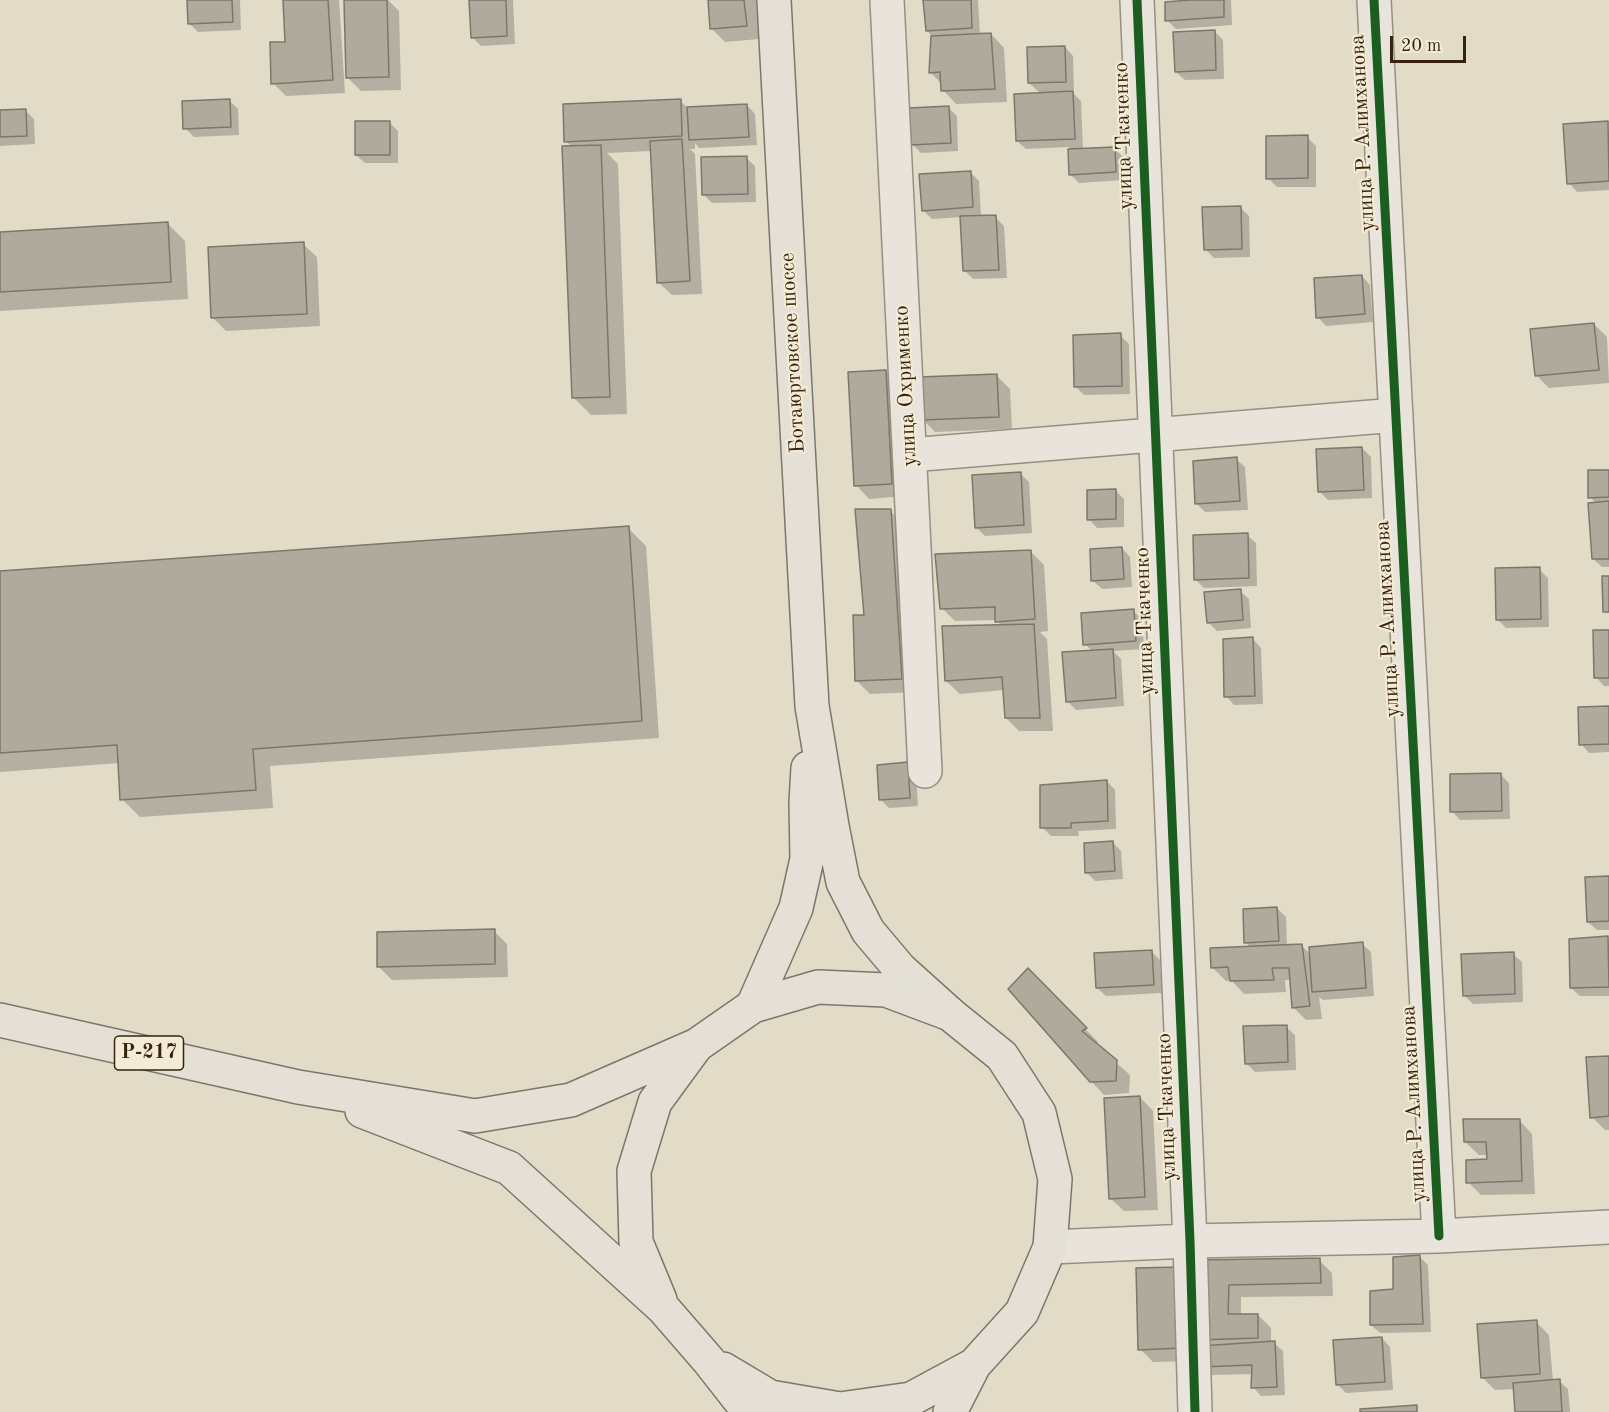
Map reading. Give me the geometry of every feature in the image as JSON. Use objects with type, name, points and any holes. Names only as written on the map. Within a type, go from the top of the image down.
[{"type":"main road","name":"Ботаюртовское шоссе","points":[[774,0],[812,706]]},
{"type":"main road","points":[[753,1006],[796,908],[807,860],[806,802],[812,706]]},
{"type":"main road","points":[[812,706],[843,882],[868,931],[900,969],[1002,1056],[1039,1113],[1055,1179],[1050,1246],[1022,1312],[974,1365],[950,1412]]},
{"type":"main road","points":[[298,1087],[475,1116],[571,1100],[697,1045],[753,1006],[818,987],[886,990],[950,1014]]},
{"type":"main road","name":"Р-217","points":[[0,1020],[298,1087]]},
{"type":"main road","points":[[663,1308],[636,1242],[634,1171],[655,1102],[697,1045]]},
{"type":"main road","points":[[298,1087],[509,1168],[663,1308],[749,1412]]},
{"type":"main road","points":[[709,1361],[770,1397],[840,1409],[911,1398],[974,1365]]},
{"type":"street","name":"улица Охрименко","points":[[887,0],[926,771]]},
{"type":"street","name":"улица Ткаченко","points":[[1137,0],[1191,1241],[1195,1412]]},
{"type":"street","name":"улица Р. Алимханова","points":[[1374,0],[1439,1236]]},
{"type":"street","points":[[910,456],[1396,415]]},
{"type":"street","points":[[1050,1246],[1439,1236],[1609,1227]]},
{"type":"building","points":[[187,0],[232,0],[233,22],[188,24]]},
{"type":"building","points":[[283,0],[328,0],[333,80],[271,84],[270,42],[285,42]]},
{"type":"building","points":[[344,0],[387,0],[389,77],[346,78]]},
{"type":"building","points":[[469,0],[506,0],[507,36],[471,38]]},
{"type":"building","points":[[708,0],[744,0],[747,26],[710,29]]},
{"type":"building","points":[[923,0],[971,0],[972,28],[926,31]]},
{"type":"building","points":[[1224,0],[1224,17],[1165,21],[1165,2]]},
{"type":"building","points":[[1215,30],[1216,70],[1175,72],[1173,32]]},
{"type":"building","points":[[991,33],[995,89],[941,91],[940,72],[929,73],[931,36]]},
{"type":"building","points":[[1065,46],[1066,82],[1028,83],[1027,47]]},
{"type":"building","points":[[1073,91],[1075,139],[1016,141],[1014,94]]},
{"type":"building","points":[[230,99],[231,127],[183,129],[182,101]]},
{"type":"building","points":[[681,99],[682,136],[564,142],[563,104]]},
{"type":"building","points":[[747,104],[749,137],[689,140],[687,107]]},
{"type":"building","points":[[949,106],[951,143],[910,145],[909,108]]},
{"type":"building","points":[[26,109],[27,136],[0,137],[0,110]]},
{"type":"building","points":[[355,121],[390,121],[390,155],[355,155]]},
{"type":"building","points":[[1608,121],[1609,181],[1567,184],[1563,124]]},
{"type":"building","points":[[1308,135],[1308,178],[1266,179],[1266,136]]},
{"type":"building","points":[[682,139],[690,281],[657,283],[650,141]]},
{"type":"building","points":[[601,145],[610,397],[572,398],[562,146]]},
{"type":"building","points":[[1115,147],[1116,172],[1069,175],[1068,149]]},
{"type":"building","points":[[747,156],[748,194],[702,195],[701,157]]},
{"type":"building","points":[[971,171],[973,207],[922,211],[919,174]]},
{"type":"building","points":[[1241,206],[1242,249],[1204,250],[1202,207]]},
{"type":"building","points":[[996,215],[999,270],[963,271],[960,216]]},
{"type":"building","points":[[168,222],[171,282],[0,292],[0,232]]},
{"type":"building","points":[[304,242],[307,314],[211,318],[208,247]]},
{"type":"building","points":[[1362,275],[1365,314],[1316,318],[1314,278]]},
{"type":"building","points":[[1594,323],[1599,370],[1535,376],[1530,329]]},
{"type":"building","points":[[1121,333],[1122,386],[1074,387],[1073,335]]},
{"type":"building","points":[[886,370],[892,484],[854,486],[848,372]]},
{"type":"building","points":[[997,374],[999,417],[921,420],[919,377]]},
{"type":"building","points":[[1362,447],[1364,490],[1318,492],[1316,449]]},
{"type":"building","points":[[1237,457],[1240,501],[1195,504],[1193,461]]},
{"type":"building","points":[[1588,470],[1609,470],[1609,497],[1588,498]]},
{"type":"building","points":[[1021,472],[1024,525],[975,528],[972,475]]},
{"type":"building","points":[[1116,489],[1116,519],[1087,520],[1087,490]]},
{"type":"building","points":[[1609,501],[1609,559],[1592,559],[1588,503]]},
{"type":"building","points":[[855,509],[891,509],[902,679],[855,681],[853,615],[864,615]]},
{"type":"building","points":[[629,526],[642,721],[253,749],[256,790],[120,800],[117,745],[0,753],[0,571]]},
{"type":"building","points":[[1248,533],[1249,578],[1194,580],[1193,535]]},
{"type":"building","points":[[1122,547],[1124,579],[1091,581],[1090,549]]},
{"type":"building","points":[[1031,550],[1035,619],[995,622],[995,607],[940,609],[935,554]]},
{"type":"building","points":[[1540,567],[1541,619],[1496,620],[1495,568]]},
{"type":"building","points":[[1602,576],[1609,576],[1609,612],[1603,612]]},
{"type":"building","points":[[1241,589],[1243,620],[1207,623],[1204,592]]},
{"type":"building","points":[[1134,609],[1136,641],[1083,645],[1081,613]]},
{"type":"building","points":[[1034,624],[1040,718],[1005,718],[1002,677],[945,681],[942,626]]},
{"type":"building","points":[[1593,630],[1609,630],[1609,678],[1594,678]]},
{"type":"building","points":[[1253,637],[1255,696],[1224,697],[1223,639]]},
{"type":"building","points":[[1113,649],[1116,698],[1066,702],[1062,652]]},
{"type":"building","points":[[1609,706],[1609,744],[1579,745],[1578,707]]},
{"type":"building","points":[[908,762],[910,798],[879,800],[877,765]]},
{"type":"building","points":[[1501,773],[1502,811],[1450,812],[1450,774]]},
{"type":"building","points":[[1107,780],[1108,821],[1071,823],[1071,828],[1040,828],[1040,785]]},
{"type":"building","points":[[1113,841],[1115,871],[1085,873],[1084,843]]},
{"type":"building","points":[[1609,876],[1609,921],[1587,922],[1585,877]]},
{"type":"building","points":[[1277,907],[1279,941],[1244,943],[1243,909]]},
{"type":"building","points":[[495,929],[495,964],[377,967],[377,932]]},
{"type":"building","points":[[1608,936],[1609,987],[1570,988],[1569,939]]},
{"type":"building","points":[[1363,942],[1366,988],[1312,992],[1309,947]]},
{"type":"building","points":[[1302,944],[1310,1006],[1292,1008],[1289,968],[1272,968],[1274,980],[1230,981],[1228,967],[1211,968],[1210,948]]},
{"type":"building","points":[[1152,950],[1154,985],[1096,988],[1094,953]]},
{"type":"building","points":[[1514,952],[1515,994],[1463,996],[1461,954]]},
{"type":"building","points":[[1028,968],[1087,1028],[1082,1031],[1117,1060],[1116,1081],[1090,1082],[1008,989]]},
{"type":"building","points":[[1287,1025],[1288,1062],[1245,1064],[1243,1026]]},
{"type":"building","points":[[1609,1056],[1609,1116],[1590,1118],[1586,1057]]},
{"type":"building","points":[[1140,1096],[1145,1197],[1109,1199],[1104,1098]]},
{"type":"building","points":[[1463,1119],[1520,1119],[1522,1181],[1466,1183],[1466,1160],[1487,1159],[1486,1142],[1464,1142]]},
{"type":"building","points":[[1420,1255],[1423,1324],[1370,1325],[1370,1291],[1393,1289],[1393,1257]]},
{"type":"building","points":[[1320,1258],[1321,1283],[1229,1285],[1228,1314],[1258,1314],[1258,1338],[1199,1340],[1197,1260]]},
{"type":"building","points":[[1179,1267],[1181,1348],[1138,1350],[1136,1268]]},
{"type":"building","points":[[1537,1320],[1540,1374],[1481,1378],[1477,1324]]},
{"type":"building","points":[[1382,1337],[1385,1382],[1336,1385],[1333,1340]]},
{"type":"building","points":[[1275,1341],[1277,1387],[1251,1388],[1252,1365],[1201,1367],[1200,1346]]},
{"type":"building","points":[[1560,1379],[1562,1412],[1515,1412],[1513,1383]]},
{"type":"building","points":[[1417,1405],[1417,1412],[1360,1412],[1360,1409]]},
{"type":"cycle path","points":[[1137,0],[1190,1241],[1195,1412]]},
{"type":"cycle path","points":[[1374,0],[1439,1236]]}]
